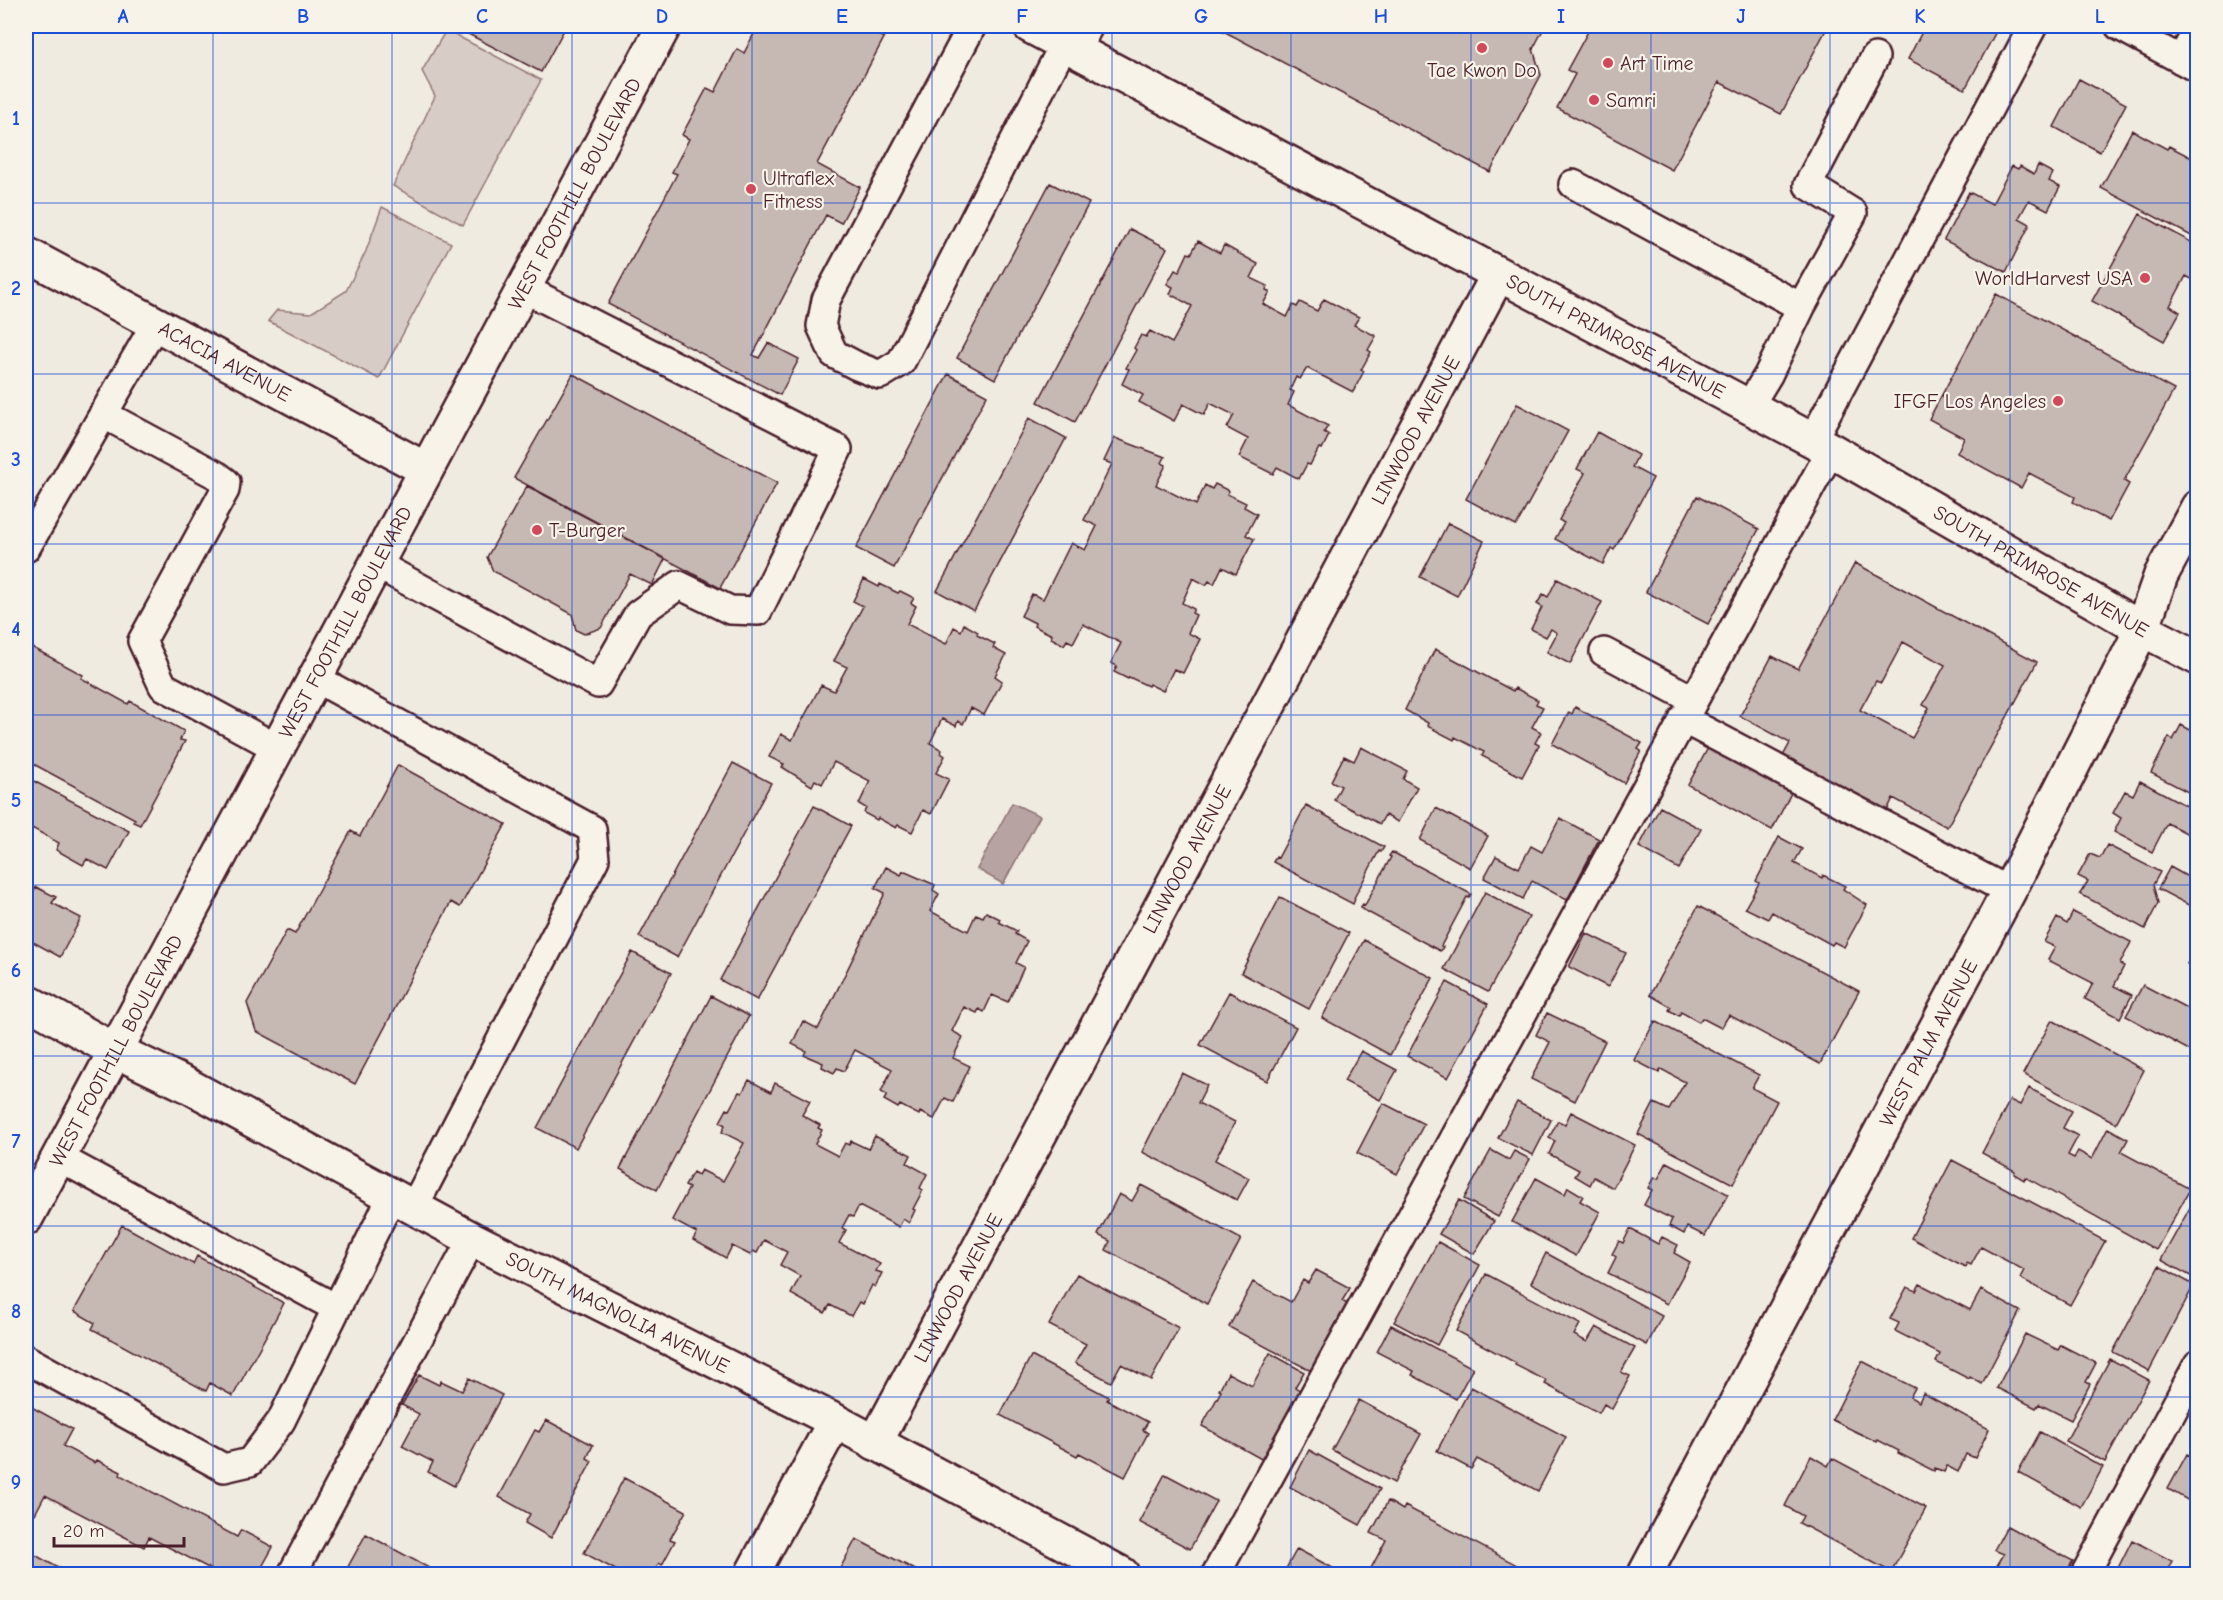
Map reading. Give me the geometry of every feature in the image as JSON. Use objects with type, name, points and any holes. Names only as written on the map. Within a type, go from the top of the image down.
[{"type":"street","name":"WEST FOOTHILL BOULEVARD","points":[[26,1218],[664,26]]},
{"type":"street","name":"SOUTH PRIMROSE AVENUE","points":[[1030,26],[1076,40],[1498,275],[1821,445],[2142,629],[2198,658]]},
{"type":"street","name":"ACACIA AVENUE","points":[[26,254],[425,469]]},
{"type":"street","name":"LINWOOD AVENUE","points":[[875,1443],[1498,275]]},
{"type":"street","name":"WEST PALM AVENUE","points":[[1645,1575],[2009,891],[2142,629],[2161,575],[2198,507]]},
{"type":"street","name":"SOUTH MAGNOLIA AVENUE","points":[[26,1001],[114,1050],[187,1085],[472,1239],[835,1421],[1122,1575]]},
{"type":"street","points":[[752,1575],[835,1421]]},
{"type":"lane","points":[[972,26],[826,300],[820,326],[834,354],[880,375],[901,362],[1076,40]]},
{"type":"lane","points":[[1216,1575],[1689,709],[2033,26]]},
{"type":"lane","points":[[2119,26],[2189,64],[2198,29]]},
{"type":"lane","points":[[1748,408],[1768,375],[1801,307],[1853,213],[1808,185],[1875,57]]},
{"type":"lane","points":[[1573,184],[1801,307]]},
{"type":"lane","points":[[376,564],[598,684],[638,614],[679,585],[730,610],[758,611],[838,449],[523,288]]},
{"type":"lane","points":[[26,548],[156,323]]},
{"type":"lane","points":[[104,414],[226,482],[225,490],[142,641],[162,686],[277,748]]},
{"type":"lane","points":[[1604,652],[1689,709],[2009,891]]},
{"type":"lane","points":[[26,1359],[224,1468],[250,1462],[281,1421],[336,1308],[403,1202],[595,859],[592,829],[315,678]]},
{"type":"lane","points":[[58,1157],[336,1308]]},
{"type":"lane","points":[[292,1575],[472,1239]]},
{"type":"lane","points":[[2085,1575],[2198,1364]]},
{"type":"shaded area","points":[[446,30],[541,80],[463,225],[393,186],[435,96],[422,71]]},
{"type":"shaded area","points":[[382,207],[451,243],[379,379],[268,321],[277,310],[311,313],[346,291],[366,251]]},
{"type":"shaded area","points":[[1012,803],[1040,816],[1003,884],[977,869]]},
{"type":"building","points":[[453,26],[566,26],[541,72]]},
{"type":"building","points":[[758,26],[861,26],[884,38],[817,164],[860,187],[841,223],[826,215],[753,355],[759,358],[768,343],[799,359],[780,395],[608,304],[677,174],[672,172],[689,139],[682,135],[707,88],[715,92],[737,49],[744,53]]},
{"type":"building","points":[[1214,26],[1545,26],[1533,49],[1541,75],[1490,172]]},
{"type":"building","points":[[1591,26],[1828,26],[1781,114],[1719,82],[1672,170],[1557,108],[1575,74],[1567,70]]},
{"type":"building","points":[[1925,26],[1999,26],[1965,89],[1908,59]]},
{"type":"building","points":[[2079,79],[2126,104],[2100,152],[2054,127]]},
{"type":"building","points":[[2132,130],[2167,149],[2169,146],[2192,158],[2198,149],[2197,239],[2101,188]]},
{"type":"building","points":[[2038,165],[2053,173],[2049,181],[2060,187],[2048,210],[2029,200],[2019,218],[2030,224],[2006,272],[1944,240],[1969,192],[1992,204],[2012,166],[2018,169],[2020,166],[2034,174]]},
{"type":"building","points":[[1050,183],[1089,203],[995,379],[957,358]]},
{"type":"building","name":"WorldHarvest USA","points":[[2140,214],[2198,246],[2198,280],[2197,282],[2186,276],[2170,306],[2180,312],[2164,341],[2092,301]]},
{"type":"building","points":[[1130,229],[1167,248],[1075,422],[1038,402]]},
{"type":"building","points":[[1198,241],[1220,253],[1224,245],[1258,264],[1251,278],[1268,286],[1266,290],[1270,292],[1263,304],[1287,317],[1293,305],[1297,307],[1300,302],[1317,311],[1324,299],[1359,317],[1354,325],[1376,336],[1368,350],[1371,352],[1361,370],[1364,371],[1353,392],[1307,368],[1300,379],[1296,377],[1290,390],[1294,392],[1288,405],[1328,426],[1324,432],[1329,435],[1322,449],[1319,448],[1299,479],[1277,467],[1273,474],[1239,457],[1248,439],[1227,428],[1234,415],[1210,403],[1204,415],[1183,404],[1174,421],[1139,402],[1143,395],[1122,384],[1129,369],[1126,368],[1141,335],[1146,337],[1150,331],[1172,343],[1192,306],[1170,294],[1173,287],[1167,284],[1175,270],[1179,272],[1188,253],[1191,254]]},
{"type":"building","points":[[1996,294],[2174,390],[2124,481],[2129,484],[2109,521],[2073,502],[2075,497],[2029,473],[2021,488],[1957,453],[1964,438],[1929,419]]},
{"type":"building","points":[[573,374],[777,483],[720,588],[514,478]]},
{"type":"building","points":[[948,374],[987,395],[894,568],[856,548]]},
{"type":"building","points":[[1517,404],[1568,431],[1516,526],[1466,499]]},
{"type":"building","points":[[1029,418],[1066,438],[974,611],[937,591]]},
{"type":"building","points":[[1597,432],[1638,455],[1632,467],[1653,478],[1614,550],[1611,548],[1603,564],[1555,539],[1564,523],[1559,520],[1585,473],[1577,469]]},
{"type":"building","points":[[1115,438],[1165,457],[1162,463],[1166,465],[1156,485],[1196,505],[1205,485],[1212,489],[1215,484],[1229,491],[1227,494],[1246,503],[1244,507],[1257,514],[1246,535],[1254,539],[1236,574],[1222,567],[1214,584],[1209,581],[1206,585],[1193,578],[1182,603],[1194,609],[1192,613],[1196,615],[1188,633],[1200,639],[1183,673],[1174,669],[1163,691],[1114,672],[1117,666],[1111,663],[1121,643],[1083,624],[1073,643],[1067,640],[1064,645],[1051,638],[1052,635],[1034,626],[1035,623],[1021,616],[1032,594],[1043,599],[1071,543],[1085,550],[1097,526],[1084,520],[1112,464],[1104,461]]},
{"type":"building","points":[[527,486],[665,559],[652,585],[630,574],[601,628],[584,634],[576,630],[572,614],[493,571],[487,557]]},
{"type":"building","points":[[1697,496],[1759,529],[1708,624],[1646,592]]},
{"type":"building","points":[[1448,523],[1484,541],[1457,596],[1420,577]]},
{"type":"building","points":[[1855,563],[2037,662],[1947,827],[1893,798],[1885,815],[1782,758],[1790,743],[1740,716],[1772,656],[1798,669]],"holes":[[[1903,642],[1945,665],[1923,705],[1929,708],[1912,738],[1860,710],[1876,681],[1881,683]]]},
{"type":"building","points":[[864,579],[879,587],[880,584],[914,598],[911,603],[916,606],[907,624],[946,644],[954,627],[961,631],[964,624],[978,632],[977,635],[995,644],[993,648],[1006,655],[995,676],[1002,681],[984,715],[971,708],[963,724],[958,721],[956,726],[942,719],[930,743],[942,750],[941,753],[945,756],[936,773],[949,779],[931,814],[923,810],[912,832],[898,825],[896,828],[864,813],[866,808],[859,804],[870,781],[834,762],[822,784],[815,780],[812,786],[782,767],[784,764],[769,757],[781,734],[792,740],[821,685],[834,691],[847,667],[834,661],[863,606],[853,601]]},
{"type":"building","points":[[1557,579],[1602,602],[1570,664],[1547,652],[1557,633],[1551,629],[1546,637],[1531,629],[1542,607],[1537,604],[1543,594],[1548,597]]},
{"type":"building","points":[[26,644],[83,675],[81,678],[128,704],[130,701],[184,731],[180,740],[185,741],[140,825],[133,822],[135,819],[26,760]]},
{"type":"building","points":[[1435,649],[1513,691],[1515,688],[1538,700],[1536,704],[1543,707],[1532,727],[1541,732],[1535,743],[1539,745],[1522,777],[1482,756],[1484,752],[1427,726],[1428,723],[1405,710]]},
{"type":"building","points":[[1575,707],[1642,743],[1638,749],[1641,751],[1624,783],[1552,744],[1569,712],[1572,714]]},
{"type":"building","points":[[2181,725],[2198,734],[2198,809],[2189,804],[2194,795],[2151,773],[2169,737],[2173,740]]},
{"type":"building","points":[[1361,747],[1407,771],[1403,779],[1417,787],[1398,822],[1385,815],[1380,824],[1334,800],[1341,786],[1331,781],[1344,756],[1354,761]]},
{"type":"building","points":[[1708,748],[1791,793],[1772,830],[1688,785]]},
{"type":"building","points":[[733,763],[771,783],[677,957],[639,937]]},
{"type":"building","points":[[398,765],[506,824],[460,907],[451,902],[355,1084],[256,1031],[247,1003],[287,930],[295,934],[351,831],[360,836]]},
{"type":"building","points":[[26,777],[129,831],[108,870],[87,859],[83,865],[56,850],[59,843],[32,828],[28,836],[26,835]]},
{"type":"building","points":[[2140,781],[2198,812],[2198,830],[2194,837],[2167,823],[2152,852],[2114,832],[2121,818],[2113,813],[2125,791],[2133,795]]},
{"type":"building","points":[[1306,805],[1384,847],[1381,852],[1379,851],[1353,904],[1273,862],[1276,857],[1278,858]]},
{"type":"building","points":[[814,806],[851,826],[757,1000],[720,980]]},
{"type":"building","points":[[1660,807],[1701,829],[1679,869],[1639,847]]},
{"type":"building","points":[[1436,808],[1488,836],[1470,868],[1420,840]]},
{"type":"building","points":[[1560,818],[1599,839],[1567,900],[1532,881],[1523,899],[1484,878],[1496,856],[1519,868],[1531,846],[1542,852]]},
{"type":"building","points":[[1779,837],[1802,849],[1794,863],[1822,878],[1823,875],[1845,886],[1843,889],[1867,905],[1844,947],[1834,942],[1832,945],[1772,912],[1768,919],[1745,908],[1759,883],[1756,881]]},
{"type":"building","points":[[2107,845],[2160,872],[2153,885],[2158,903],[2145,929],[2080,894],[2088,881],[2078,876],[2090,854],[2100,858]]},
{"type":"building","points":[[1392,852],[1471,894],[1469,898],[1467,897],[1440,951],[1360,908],[1363,904],[1365,905]]},
{"type":"building","points":[[886,867],[901,875],[903,871],[935,885],[933,890],[939,894],[930,911],[968,931],[976,914],[983,917],[986,912],[1017,931],[1015,934],[1027,941],[1016,963],[1024,967],[1008,1002],[992,995],[984,1012],[979,1009],[977,1013],[964,1007],[952,1031],[963,1037],[953,1058],[970,1066],[953,1102],[945,1098],[934,1119],[920,1112],[919,1115],[900,1105],[898,1108],[884,1100],[887,1095],[881,1092],[892,1069],[855,1050],[844,1071],[837,1068],[834,1073],[822,1067],[823,1063],[804,1055],[806,1051],[792,1044],[803,1021],[818,1029],[885,893],[875,888]]},
{"type":"building","points":[[2170,867],[2195,881],[2198,876],[2198,910],[2158,889]]},
{"type":"building","points":[[36,887],[56,897],[52,903],[81,918],[60,957],[26,938],[26,889],[33,893]]},
{"type":"building","points":[[1485,892],[1529,917],[1488,992],[1444,969]]},
{"type":"building","points":[[1280,897],[1349,933],[1309,1009],[1241,973]]},
{"type":"building","points":[[1698,906],[1859,991],[1820,1064],[1729,1015],[1721,1028],[1702,1018],[1699,1022],[1681,1012],[1679,1016],[1669,1010],[1671,1007],[1650,995]]},
{"type":"building","points":[[2073,912],[2131,942],[2120,964],[2124,966],[2114,986],[2132,995],[2120,1018],[2085,999],[2093,983],[2048,960],[2055,947],[2044,942],[2057,918],[2067,924]]},
{"type":"building","points":[[1586,933],[1626,953],[1608,987],[1569,967]]},
{"type":"building","points":[[1364,940],[1433,978],[1390,1055],[1322,1018]]},
{"type":"building","points":[[2198,943],[2198,969],[2187,964]]},
{"type":"building","points":[[632,952],[671,973],[576,1148],[537,1128]]},
{"type":"building","points":[[1447,982],[1488,1004],[1448,1078],[1407,1056]]},
{"type":"building","points":[[2143,985],[2198,1014],[2198,1055],[2126,1016]]},
{"type":"building","points":[[1229,992],[1296,1027],[1267,1081],[1200,1045]]},
{"type":"building","points":[[711,996],[749,1016],[657,1190],[620,1169]]},
{"type":"building","points":[[1547,1013],[1605,1041],[1575,1101],[1531,1079],[1550,1042],[1536,1035]]},
{"type":"building","points":[[2052,1020],[2144,1070],[2116,1123],[2023,1074]]},
{"type":"building","points":[[1655,1021],[1759,1075],[1752,1088],[1777,1101],[1733,1184],[1638,1134],[1654,1103],[1669,1110],[1685,1082],[1661,1069],[1659,1073],[1634,1060]]},
{"type":"building","points":[[1361,1051],[1397,1070],[1380,1100],[1344,1081]]},
{"type":"building","points":[[1182,1073],[1207,1085],[1198,1103],[1235,1122],[1215,1160],[1249,1178],[1237,1200],[1142,1152]]},
{"type":"building","points":[[749,1080],[771,1092],[775,1083],[810,1101],[802,1115],[820,1125],[818,1128],[822,1130],[815,1144],[838,1156],[845,1143],[849,1145],[851,1141],[868,1149],[875,1136],[911,1155],[907,1163],[927,1174],[909,1223],[903,1219],[899,1227],[859,1206],[853,1217],[849,1215],[842,1228],[846,1230],[839,1243],[880,1264],[876,1271],[882,1273],[875,1287],[872,1285],[863,1304],[859,1302],[851,1316],[830,1305],[825,1313],[791,1294],[800,1276],[780,1265],[787,1252],[764,1240],[757,1253],[753,1251],[750,1255],[732,1246],[726,1258],[693,1240],[697,1233],[672,1220],[689,1188],[685,1186],[693,1172],[698,1175],[701,1170],[723,1181],[744,1143],[722,1132],[725,1125],[720,1122]]},
{"type":"building","points":[[2029,1088],[2072,1111],[2063,1128],[2078,1136],[2068,1155],[2074,1158],[2078,1151],[2092,1159],[2108,1128],[2128,1139],[2121,1152],[2190,1189],[2156,1250],[2025,1177],[2024,1180],[2014,1174],[2015,1171],[1982,1153],[2010,1100],[2020,1105]]},
{"type":"building","points":[[1517,1102],[1551,1120],[1533,1155],[1498,1138]]},
{"type":"building","points":[[1383,1103],[1424,1124],[1397,1174],[1357,1153]]},
{"type":"building","points":[[1571,1112],[1635,1145],[1613,1188],[1594,1177],[1590,1185],[1575,1176],[1579,1170],[1549,1154],[1555,1141],[1549,1138],[1558,1121],[1565,1124]]},
{"type":"building","points":[[1491,1150],[1509,1160],[1514,1151],[1530,1159],[1498,1217],[1464,1199]]},
{"type":"building","points":[[1952,1160],[2105,1241],[2070,1305],[2020,1278],[2024,1270],[1981,1247],[1971,1265],[1967,1263],[1965,1267],[1911,1238]]},
{"type":"building","points":[[1667,1162],[1728,1194],[1705,1236],[1687,1227],[1684,1234],[1669,1226],[1672,1219],[1644,1205],[1652,1190],[1648,1188],[1654,1177],[1658,1179]]},
{"type":"building","points":[[1536,1178],[1565,1194],[1568,1187],[1583,1196],[1580,1201],[1600,1212],[1576,1256],[1512,1222]]},
{"type":"building","points":[[1141,1185],[1241,1239],[1207,1304],[1106,1250],[1110,1241],[1098,1235],[1119,1194],[1132,1201]]},
{"type":"building","points":[[2198,1193],[2198,1280],[2161,1260]]},
{"type":"building","points":[[1459,1200],[1494,1221],[1474,1254],[1439,1234]]},
{"type":"building","points":[[122,1225],[193,1264],[197,1256],[284,1303],[233,1396],[210,1383],[206,1391],[92,1329],[95,1323],[74,1311]]},
{"type":"building","points":[[1630,1229],[1658,1244],[1662,1237],[1678,1245],[1674,1253],[1690,1262],[1667,1304],[1608,1273],[1616,1257],[1612,1254],[1619,1241],[1623,1243]]},
{"type":"building","points":[[1438,1242],[1480,1265],[1437,1345],[1394,1322]]},
{"type":"building","points":[[1546,1253],[1662,1316],[1647,1345],[1531,1283]]},
{"type":"building","points":[[2159,1266],[2194,1285],[2149,1371],[2113,1352]]},
{"type":"building","points":[[1316,1270],[1350,1288],[1342,1301],[1349,1305],[1313,1372],[1229,1327],[1253,1282],[1291,1302],[1303,1280],[1308,1283]]},
{"type":"building","points":[[1077,1274],[1179,1328],[1151,1380],[1121,1364],[1111,1382],[1075,1363],[1086,1344],[1049,1325]]},
{"type":"building","points":[[1486,1274],[1580,1324],[1574,1335],[1587,1342],[1596,1327],[1635,1348],[1621,1372],[1630,1376],[1612,1409],[1604,1404],[1599,1413],[1545,1384],[1547,1381],[1515,1365],[1516,1363],[1456,1331]]},
{"type":"building","points":[[1920,1284],[1970,1310],[1981,1290],[2020,1311],[1982,1384],[1936,1362],[1940,1354],[1895,1331],[1899,1323],[1890,1319],[1907,1287],[1916,1291]]},
{"type":"building","points":[[1391,1325],[1473,1368],[1456,1399],[1412,1375],[1414,1371],[1377,1352]]},
{"type":"building","points":[[2025,1334],[2058,1350],[2061,1345],[2096,1363],[2086,1382],[2090,1384],[2071,1420],[2039,1404],[2036,1408],[1997,1388]]},
{"type":"building","points":[[1270,1353],[1304,1372],[1295,1387],[1301,1391],[1263,1460],[1202,1426],[1228,1373],[1252,1386]]},
{"type":"building","points":[[1031,1356],[1109,1397],[1107,1400],[1148,1422],[1143,1430],[1148,1433],[1125,1477],[1079,1453],[1077,1456],[1000,1415]]},
{"type":"building","points":[[2110,1359],[2149,1380],[2105,1462],[2066,1441]]},
{"type":"building","points":[[1862,1361],[1915,1388],[1910,1397],[1919,1402],[1923,1393],[1989,1429],[1975,1458],[1966,1454],[1958,1472],[1947,1466],[1944,1472],[1935,1468],[1934,1471],[1878,1440],[1877,1442],[1832,1420]]},
{"type":"building","points":[[419,1375],[439,1385],[441,1381],[462,1391],[469,1378],[502,1395],[454,1486],[428,1472],[433,1462],[402,1446],[419,1414],[402,1405]]},
{"type":"building","points":[[1471,1387],[1566,1437],[1538,1491],[1477,1459],[1471,1469],[1437,1451]]},
{"type":"building","points":[[1359,1400],[1421,1434],[1394,1483],[1332,1450]]},
{"type":"building","points":[[26,1404],[72,1429],[63,1446],[95,1463],[97,1460],[121,1472],[120,1475],[237,1537],[241,1530],[273,1547],[258,1574],[220,1574],[149,1537],[144,1547],[45,1495],[35,1514],[30,1511],[27,1516]]},
{"type":"building","points":[[546,1420],[593,1445],[587,1458],[592,1461],[551,1538],[525,1523],[530,1514],[499,1497],[535,1430],[539,1432]]},
{"type":"building","points":[[2040,1432],[2103,1467],[2081,1507],[2018,1472]]},
{"type":"building","points":[[1309,1450],[1380,1489],[1360,1525],[1290,1487]]},
{"type":"building","points":[[2187,1454],[2198,1460],[2198,1506],[2168,1489]]},
{"type":"building","points":[[1811,1456],[1828,1466],[1832,1458],[1926,1508],[1891,1572],[1799,1523],[1803,1516],[1785,1506]]},
{"type":"building","points":[[1165,1474],[1216,1501],[1190,1549],[1139,1522]]},
{"type":"building","points":[[624,1478],[686,1511],[670,1539],[675,1541],[662,1565],[659,1563],[653,1574],[623,1574],[584,1553]]},
{"type":"building","points":[[1388,1501],[1403,1510],[1405,1506],[1534,1574],[1368,1574],[1386,1540],[1371,1533]]},
{"type":"building","points":[[2007,1526],[2073,1561],[2065,1574],[1992,1574],[2004,1554],[1994,1550]]},
{"type":"building","points":[[366,1534],[429,1568],[426,1574],[344,1574]]},
{"type":"building","points":[[856,1539],[923,1574],[837,1574]]},
{"type":"building","points":[[2132,1540],[2172,1561],[2165,1574],[2115,1574]]},
{"type":"building","points":[[1297,1549],[1344,1574],[1283,1574]]},
{"type":"building","points":[[26,1550],[66,1572],[65,1574],[26,1574]]},
{"type":"place","name":"Tae Kwon Do","points":[[1482,48]]},
{"type":"place","name":"Art Time","points":[[1608,63]]},
{"type":"place","name":"Samri","points":[[1594,100]]},
{"type":"place","name":"Ultraflex Fitness","points":[[751,189]]},
{"type":"place","name":"WorldHarvest USA","points":[[2145,278]]},
{"type":"place","name":"IFGF Los Angeles","points":[[2058,401]]},
{"type":"place","name":"T-Burger","points":[[537,530]]}]
